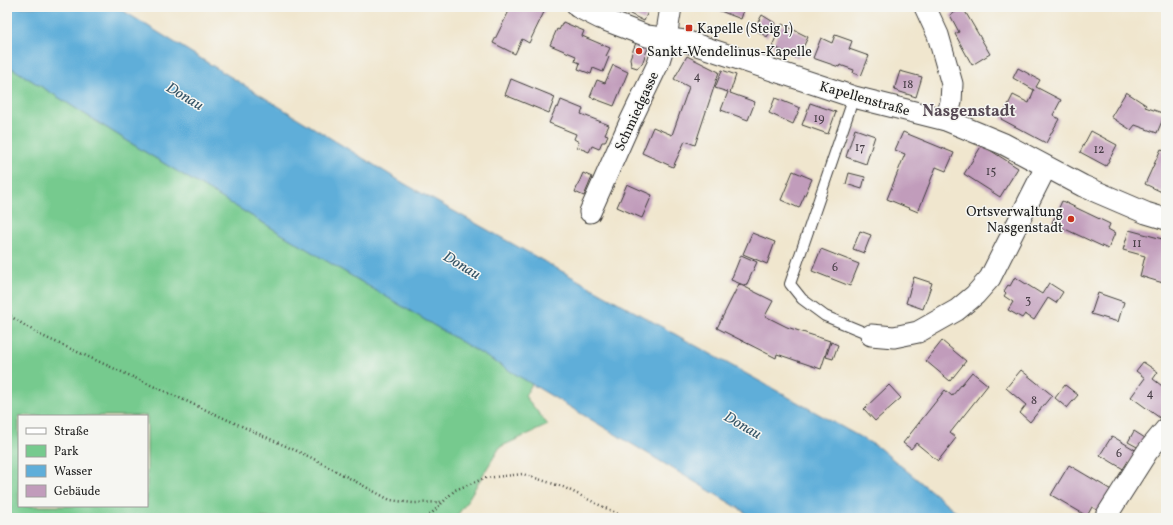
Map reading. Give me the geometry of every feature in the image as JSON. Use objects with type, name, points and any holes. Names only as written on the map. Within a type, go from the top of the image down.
[{"type":"street","name":"Kapellenstraße","points":[[578,7],[600,18],[647,36],[685,41],[854,97],[946,120],[1004,144],[1091,190],[1146,213],[1166,219]]},
{"type":"street","name":"Schmiedgasse","points":[[590,212],[658,64],[666,38],[671,7]]},
{"type":"street","points":[[924,7],[938,35],[952,84],[952,102],[946,120]]},
{"type":"street","points":[[871,335],[894,337],[918,332],[957,310],[975,295],[990,278],[1046,167]]},
{"type":"street","points":[[1104,518],[1147,452],[1166,429]]},
{"type":"lane","points":[[854,97],[790,284],[802,299],[825,316],[871,335]]},
{"type":"path","points":[[7,314],[40,335],[310,457],[390,500],[413,503],[443,502]]},
{"type":"path","points":[[427,518],[455,490],[485,478],[523,474],[563,488],[626,518]]},
{"type":"green space","points":[[7,65],[145,152],[532,384],[525,396],[548,425],[500,447],[464,506],[454,518],[7,518]]},
{"type":"water","name":"Donau","points":[[7,7],[117,7],[405,184],[878,447],[964,518],[753,518],[145,152],[7,65]]},
{"type":"building","points":[[511,7],[546,8],[529,43],[522,39],[515,54],[493,43]]},
{"type":"building","points":[[616,7],[650,7],[644,21]]},
{"type":"building","points":[[710,7],[745,7],[741,19]]},
{"type":"building","points":[[963,8],[990,54],[972,65],[955,34],[959,32],[950,15]]},
{"type":"building","points":[[762,15],[775,23],[767,37],[754,29]]},
{"type":"building","points":[[563,22],[584,31],[582,36],[610,48],[606,56],[609,57],[603,72],[593,68],[591,74],[578,69],[580,63],[575,61],[576,56],[550,45],[557,29],[559,30]]},
{"type":"building","points":[[782,24],[808,37],[798,58],[772,46]]},
{"type":"building","points":[[835,35],[852,41],[849,49],[869,56],[861,76],[853,73],[854,70],[840,65],[839,67],[813,58],[821,38],[832,43]]},
{"type":"building","name":"Sankt-Wendelinus-Kapelle","points":[[637,40],[649,45],[642,64],[637,68],[631,66],[630,58]]},
{"type":"building","points":[[687,56],[719,72],[695,145],[685,141],[673,167],[642,153],[653,127],[672,135],[689,87],[674,79]]},
{"type":"building","points":[[613,65],[628,72],[614,106],[590,97],[597,80],[605,83]]},
{"type":"building","points":[[1018,68],[1040,80],[1036,87],[1061,100],[1053,115],[1059,119],[1046,143],[1001,119],[1013,95],[1029,103],[1034,90],[1013,78]]},
{"type":"building","points":[[722,70],[736,75],[730,93],[755,102],[748,120],[721,110],[728,92],[715,88]]},
{"type":"building","points":[[900,71],[922,77],[916,97],[894,90]]},
{"type":"building","points":[[511,79],[555,97],[549,113],[505,95]]},
{"type":"building","points":[[1126,92],[1146,105],[1145,107],[1165,114],[1157,133],[1135,125],[1131,130],[1111,117]]},
{"type":"building","points":[[775,98],[800,108],[793,124],[769,113]]},
{"type":"building","points":[[561,100],[583,109],[581,114],[609,125],[605,134],[608,135],[605,142],[602,142],[599,149],[592,146],[589,152],[577,147],[579,142],[574,139],[576,134],[549,123]]},
{"type":"building","points":[[810,103],[836,112],[828,134],[802,125]]},
{"type":"building","points":[[855,129],[875,136],[866,164],[846,157]]},
{"type":"building","points":[[1091,131],[1117,145],[1106,166],[1080,152]]},
{"type":"building","points":[[903,132],[954,153],[946,171],[936,167],[918,212],[887,199],[905,154],[895,150]]},
{"type":"building","points":[[982,145],[1018,168],[1000,197],[964,174]]},
{"type":"building","points":[[1161,149],[1166,151],[1166,194],[1145,184]]},
{"type":"building","points":[[793,171],[812,179],[799,208],[781,200]]},
{"type":"building","points":[[583,173],[592,177],[584,196],[575,192]]},
{"type":"building","points":[[849,173],[865,177],[862,189],[846,184]]},
{"type":"building","points":[[627,184],[652,195],[642,218],[617,207]]},
{"type":"building","points":[[1062,201],[1110,224],[1108,229],[1115,233],[1108,249],[1052,223]]},
{"type":"building","points":[[1129,230],[1166,240],[1166,278],[1163,283],[1140,276],[1145,256],[1123,250]]},
{"type":"building","points":[[860,231],[871,235],[864,253],[853,249]]},
{"type":"building","points":[[752,233],[775,242],[767,264],[743,254]]},
{"type":"building","points":[[821,249],[859,264],[850,286],[812,271]]},
{"type":"building","points":[[741,255],[757,262],[746,286],[731,280]]},
{"type":"building","points":[[914,277],[932,283],[923,309],[906,303]]},
{"type":"building","points":[[1015,277],[1042,294],[1049,283],[1063,292],[1056,303],[1048,298],[1034,320],[1025,314],[1022,318],[1008,310],[1013,302],[1004,296],[1006,293],[1004,291],[1008,285],[1010,286]]},
{"type":"building","points":[[739,284],[773,301],[765,316],[787,327],[830,341],[821,369],[777,354],[776,358],[717,328]]},
{"type":"building","points":[[1098,293],[1124,302],[1118,322],[1091,314]]},
{"type":"building","points":[[942,341],[966,361],[950,381],[926,361]]},
{"type":"building","points":[[831,342],[838,345],[833,359],[826,357]]},
{"type":"building","points":[[1143,362],[1158,372],[1153,379],[1166,389],[1166,410],[1160,418],[1131,397],[1145,378],[1136,371]]},
{"type":"building","points":[[1021,370],[1052,395],[1030,422],[1020,413],[1026,405],[1006,388]]},
{"type":"building","points":[[972,372],[988,385],[950,433],[956,438],[938,461],[916,443],[911,449],[903,443],[945,390],[952,396]]},
{"type":"building","points":[[889,385],[901,398],[875,421],[864,409]]},
{"type":"building","points":[[1065,385],[1078,395],[1067,408],[1055,398]]},
{"type":"building","points":[[1134,431],[1145,438],[1139,448],[1128,442]]},
{"type":"building","points":[[1112,436],[1137,451],[1125,470],[1100,455]]},
{"type":"building","points":[[1069,465],[1113,491],[1100,512],[1092,507],[1087,516],[1051,495]]},
{"type":"place","name":"Kapelle (Steig 1)","points":[[689,28]]},
{"type":"place","name":"Sankt-Wendelinus-Kapelle","points":[[639,51]]},
{"type":"place","name":"Ortsverwaltung Nasgenstadt","points":[[1071,219]]},
{"type":"district","name":"Nasgenstadt","points":[[969,110]]}]
